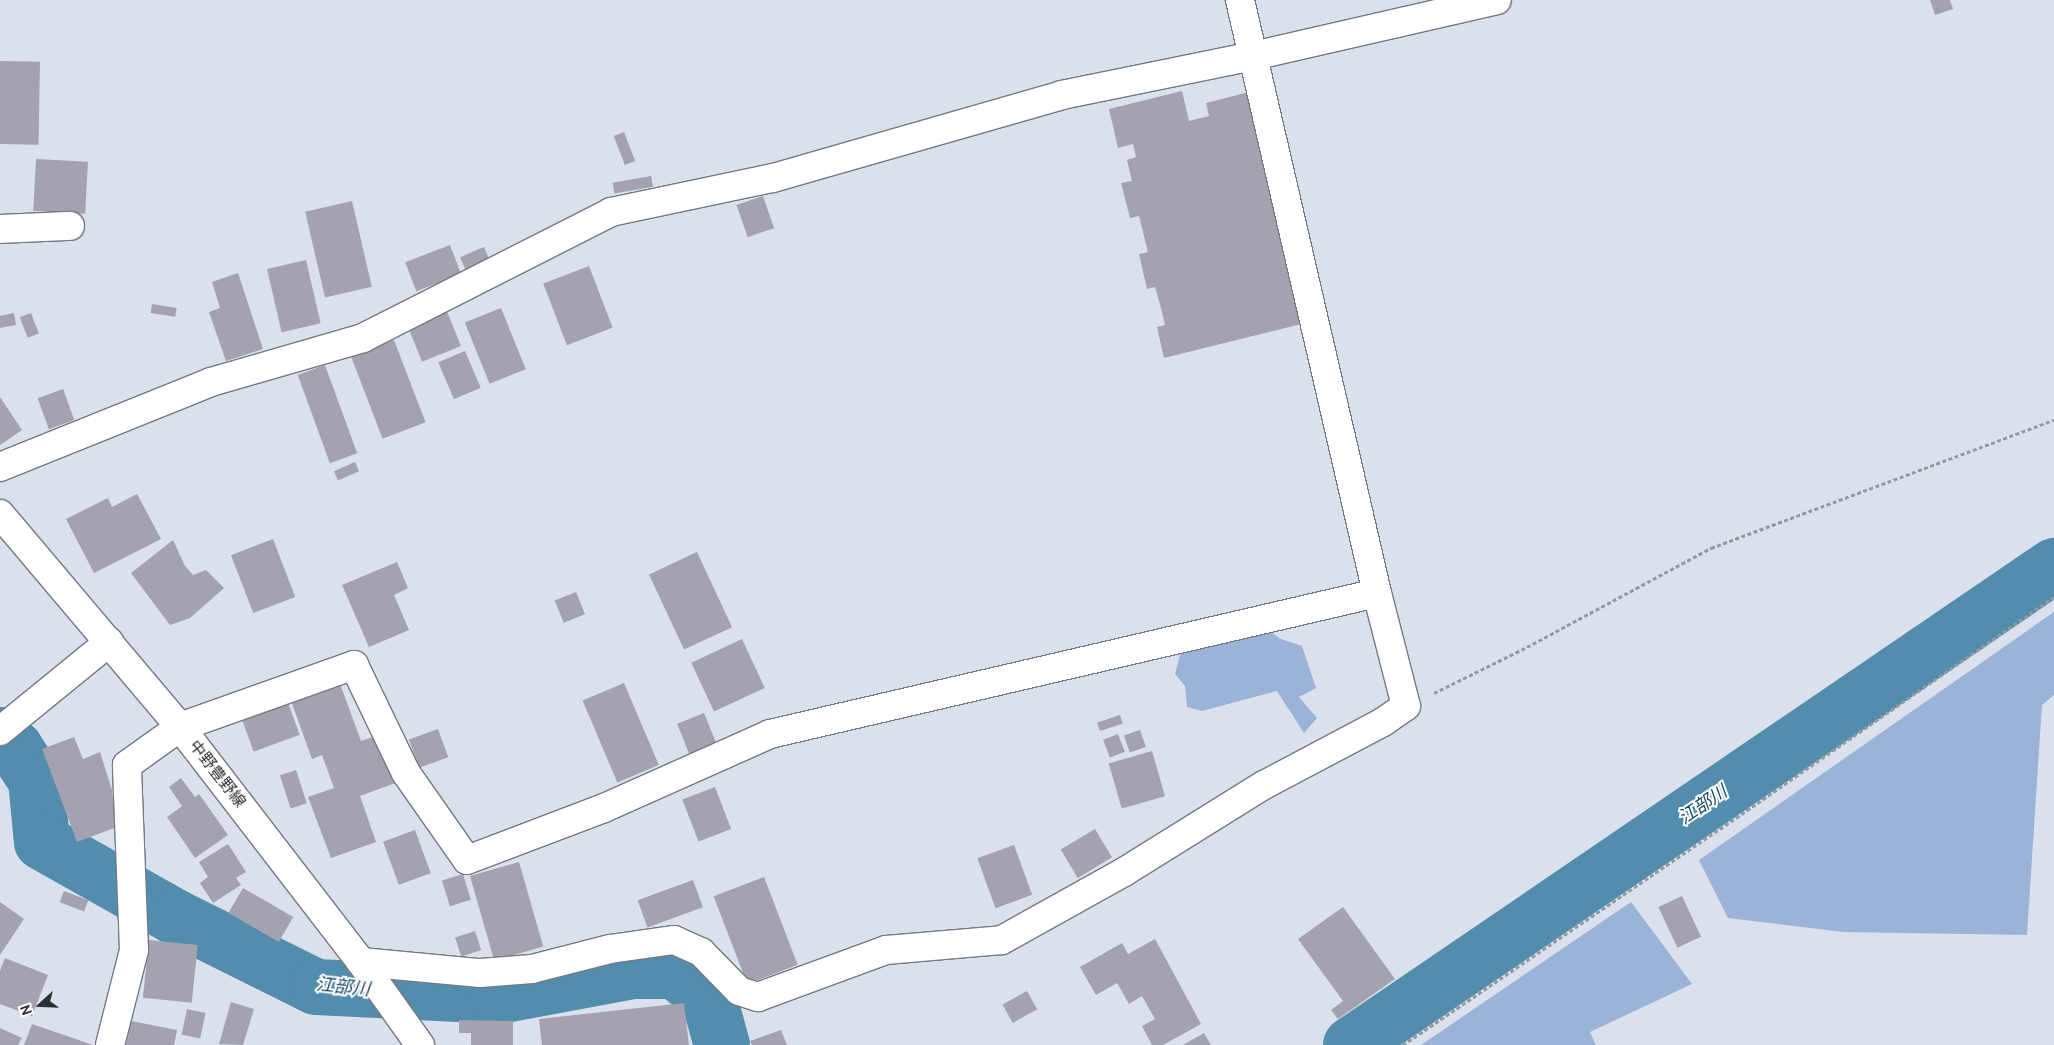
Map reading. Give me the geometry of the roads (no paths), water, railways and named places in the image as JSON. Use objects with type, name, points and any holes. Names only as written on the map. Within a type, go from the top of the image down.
[{"type":"street","points":[[361,962],[480,973],[532,970],[610,950],[674,940],[701,952],[739,991],[758,997],[886,950],[1002,940],[1124,872],[1264,786],[1383,722],[1406,706],[1376,593],[1240,0]]},
{"type":"street","points":[[0,467],[211,382],[363,338],[611,212],[773,178],[1062,95],[1253,56],[1497,0]]},
{"type":"street","points":[[0,229],[70,226]]},
{"type":"street","name":"中野豊野線","points":[[0,514],[180,727],[361,962],[414,1036]]},
{"type":"street","points":[[110,1045],[134,950],[127,765],[180,727],[354,665],[406,773],[467,860],[604,808],[770,734],[1376,593]]},
{"type":"street","points":[[10,723],[109,642]]},
{"type":"waterway","name":"江部川","points":[[1351,1045],[2054,566]]},
{"type":"waterway","name":"江部川","points":[[0,735],[15,748],[36,780],[42,842],[175,917],[316,987],[499,996],[632,971],[675,971],[709,998],[722,1045]]}]
